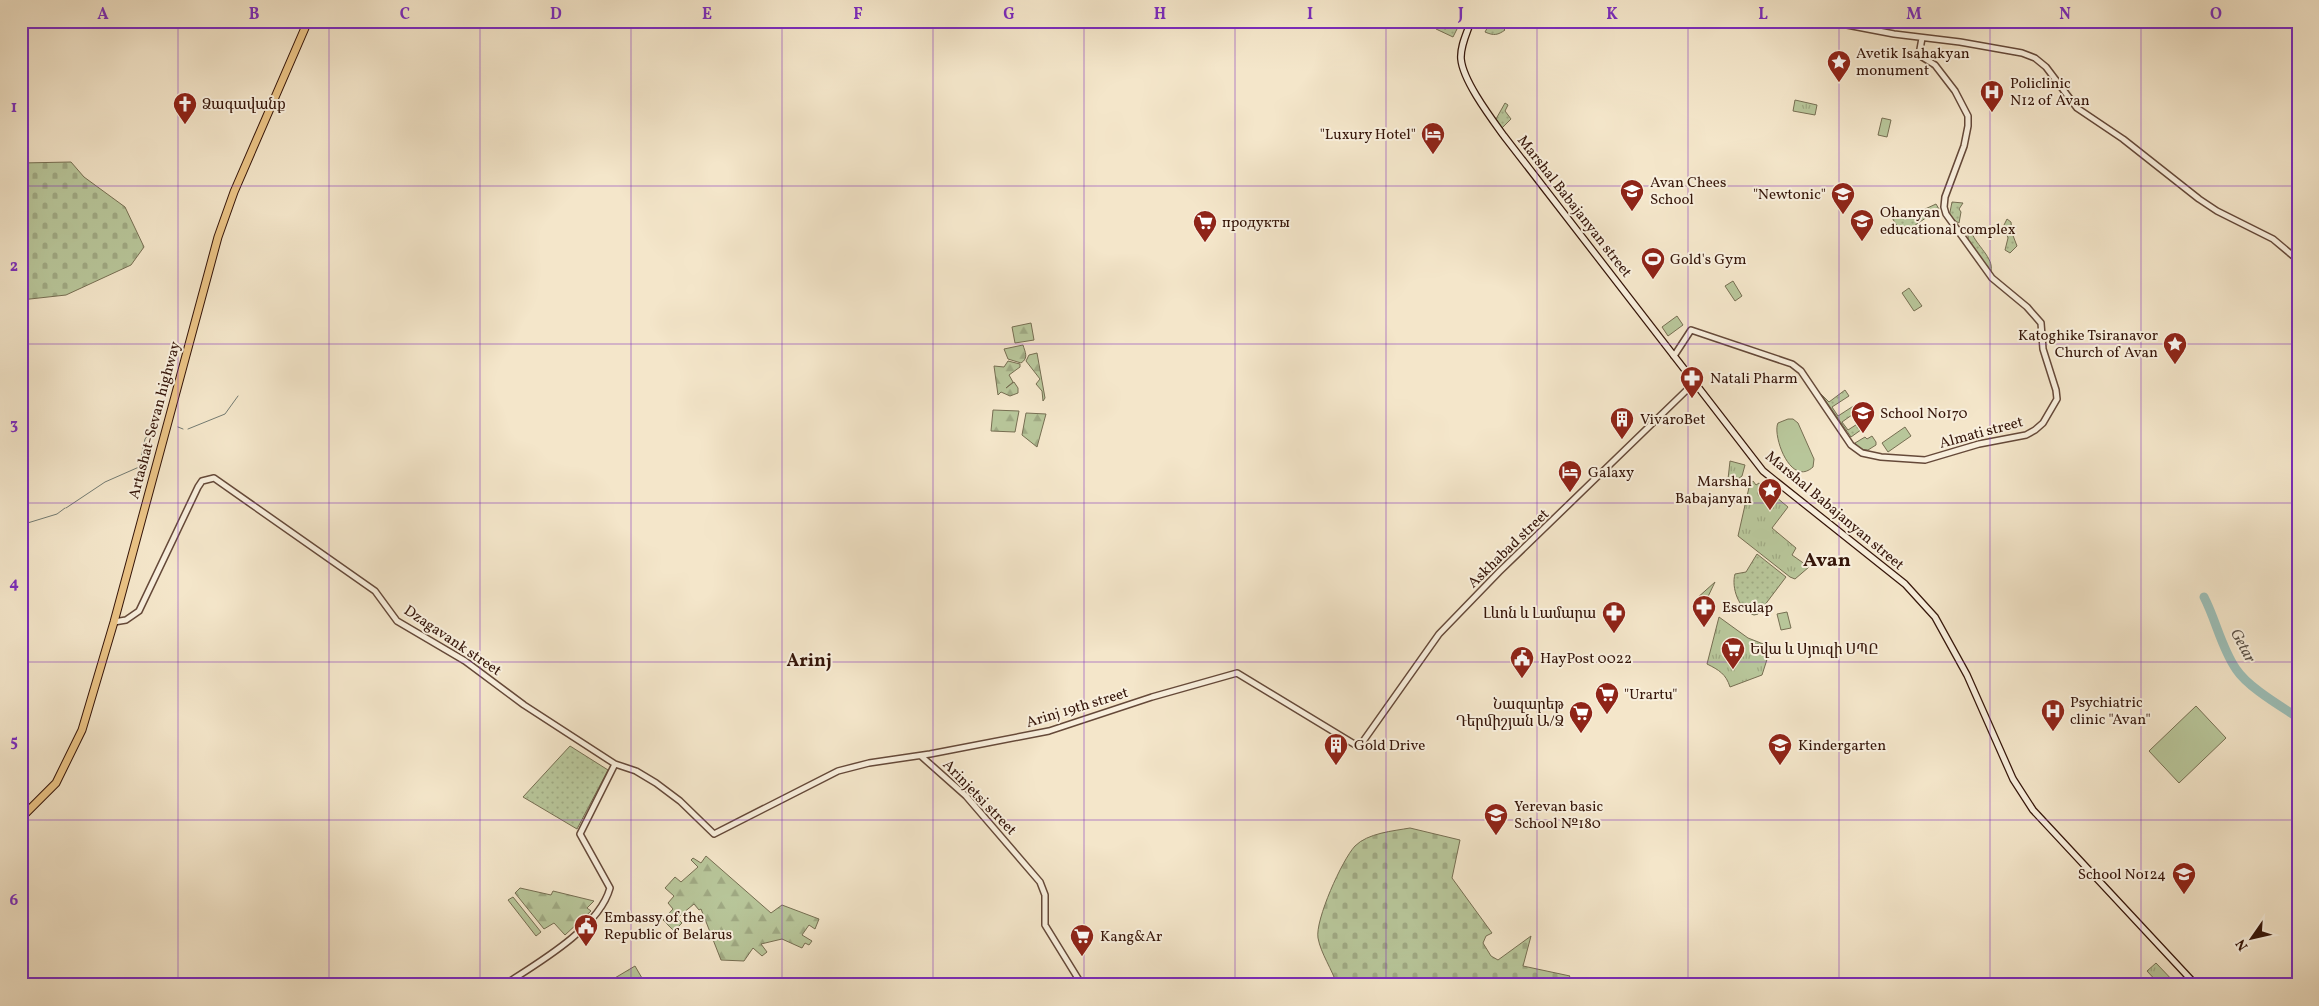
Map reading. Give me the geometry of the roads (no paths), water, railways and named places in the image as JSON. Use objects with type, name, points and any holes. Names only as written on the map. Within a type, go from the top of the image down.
[{"type":"main road","name":"Artashat-Sevan highway","points":[[21,818],[56,784],[73,753],[82,730],[114,622],[218,236],[234,192],[308,21]]},
{"type":"main road","name":"Marshal Babajanyan street","points":[[1471,21],[1463,45],[1461,59],[1472,88],[1504,136],[1763,471],[1904,584],[1935,617],[1967,675],[2013,779],[2033,810],[2196,985]]},
{"type":"street","points":[[1826,21],[1922,38],[1960,42],[2022,53],[2035,58],[2046,67],[2077,108],[2123,139],[2199,199],[2217,211],[2273,239],[2298,260]]},
{"type":"street","name":"Almati street","points":[[1674,356],[1691,330],[1792,364],[1801,371],[1851,445],[1862,452],[1881,457],[1925,460],[1979,444],[2026,435],[2043,423],[2057,399],[2043,349],[2041,323],[2027,307],[1992,278],[1946,214],[1944,207],[1945,197],[1964,146],[1968,116],[1955,91],[1935,65],[1919,55],[1922,38]]},
{"type":"street","name":"Askhabad street","points":[[1238,673],[1359,747],[1439,634],[1499,572],[1694,383]]},
{"type":"street","name":"Dzagavank street","points":[[114,622],[126,620],[143,606],[198,487],[202,481],[214,478],[375,591],[397,621],[465,661],[524,705],[614,764],[636,772],[656,784],[680,801],[714,834]]},
{"type":"street","name":"Arinj 19th street","points":[[921,756],[1049,731],[1152,697],[1238,673]]},
{"type":"street","name":"Arinjetsi street","points":[[714,834],[838,771],[869,763],[921,756],[966,796],[1040,882],[1045,895],[1045,922],[1082,985]]},
{"type":"street","points":[[504,985],[568,943],[607,900],[610,888],[580,834],[614,764]]},
{"type":"waterway","points":[[188,429],[225,414],[238,396]]},
{"type":"waterway","points":[[66,508],[105,482],[139,467],[145,439],[154,427]]},
{"type":"waterway","points":[[178,427],[183,429]]},
{"type":"waterway","points":[[21,525],[57,514],[65,508]]},
{"type":"waterway","name":"Getar","points":[[2204,597],[2226,652],[2236,669],[2247,682],[2294,715]]},
{"type":"place","name":"Avetik Isahakyan monument","points":[[1839,83]]},
{"type":"place","name":"Policlinic N12 of Avan","points":[[1992,113]]},
{"type":"place","name":"Ձագավանք","points":[[185,125]]},
{"type":"place","name":"\"Luxury Hotel\"","points":[[1433,155]]},
{"type":"place","name":"Avan Chees School","points":[[1632,212]]},
{"type":"place","name":"\"Newtonic\"","points":[[1843,215]]},
{"type":"place","name":"Ohanyan educational complex","points":[[1862,242]]},
{"type":"place","name":"продукты","points":[[1205,243]]},
{"type":"place","name":"Gold's Gym","points":[[1653,280]]},
{"type":"place","name":"Katoghike Tsiranavor Church of Avan","points":[[2175,365]]},
{"type":"place","name":"Natali Pharm","points":[[1692,399]]},
{"type":"place","name":"School No170","points":[[1863,434]]},
{"type":"place","name":"VivaroBet","points":[[1622,440]]},
{"type":"place","name":"Galaxy","points":[[1570,493]]},
{"type":"place","name":"Marshal Babajanyan","points":[[1770,511]]},
{"type":"place","name":"Esculap","points":[[1704,628]]},
{"type":"place","name":"Լևոն և Լամարա","points":[[1614,634]]},
{"type":"place","name":"Եվա և Սյուզի ՍՊԸ","points":[[1733,670]]},
{"type":"place","name":"HayPost 0022","points":[[1522,679]]},
{"type":"place","name":"\"Urartu\"","points":[[1607,715]]},
{"type":"place","name":"Psychiatric clinic \"Avan\"","points":[[2053,732]]},
{"type":"place","name":"Նազարեթ Դերմիշյան Ա/Ձ","points":[[1581,734]]},
{"type":"place","name":"Gold Drive","points":[[1336,766]]},
{"type":"place","name":"Kindergarten","points":[[1780,766]]},
{"type":"place","name":"Yerevan basic School №180","points":[[1496,836]]},
{"type":"place","name":"School No124","points":[[2184,895]]},
{"type":"place","name":"Embassy of the Republic of Belarus","points":[[586,947]]},
{"type":"place","name":"Kang&Ar","points":[[1082,957]]},
{"type":"district","name":"Avan","points":[[1827,559]]},
{"type":"district","name":"Arinj","points":[[809,660]]}]
